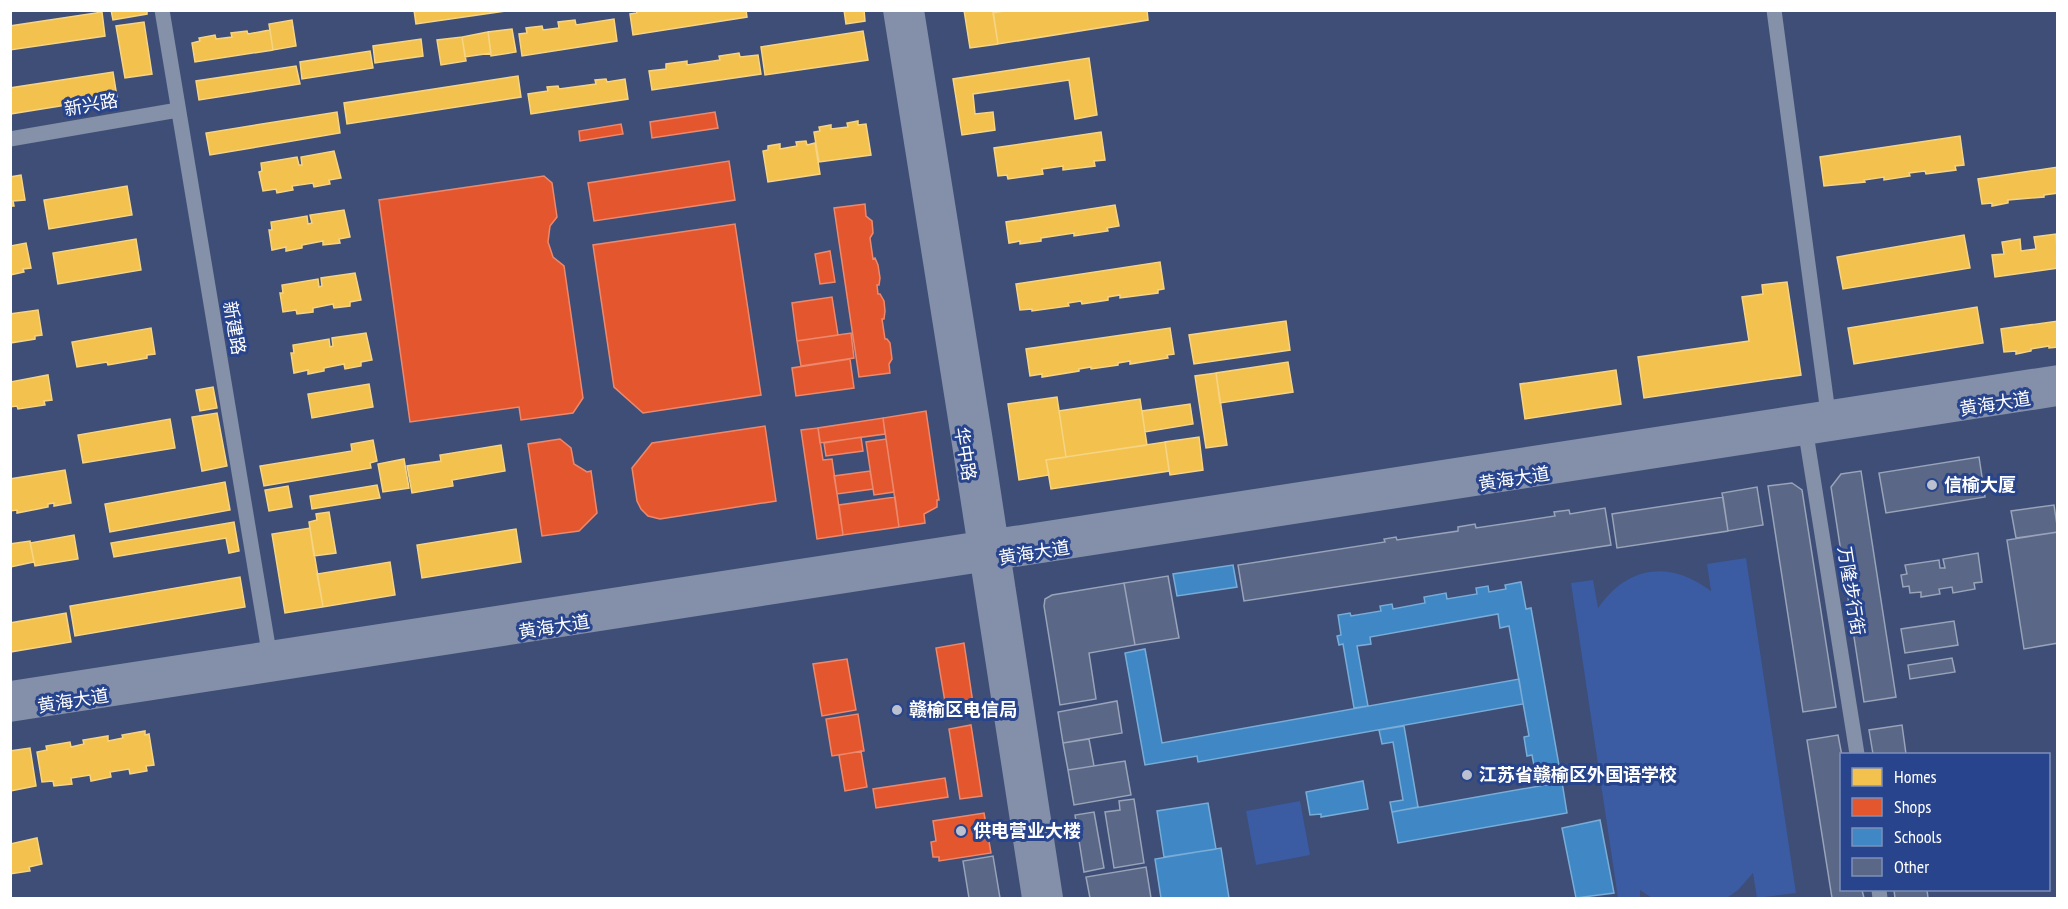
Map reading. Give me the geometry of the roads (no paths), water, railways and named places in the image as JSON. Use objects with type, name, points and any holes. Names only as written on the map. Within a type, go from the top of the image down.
[{"type":"main road","name":"华中路","points":[[894,10],[1052,898]]},
{"type":"main road","name":"华中路","points":[[913,10],[989,551],[1033,898]]},
{"type":"main road","name":"黄海大道","points":[[10,711],[2058,376]]},
{"type":"main road","name":"黄海大道","points":[[10,692],[269,652],[1806,434],[2058,394]]},
{"type":"street","name":"新建路","points":[[162,10],[269,652]]},
{"type":"street","points":[[1774,10],[1828,413]]},
{"type":"street","name":"新兴路","points":[[10,139],[177,110]]},
{"type":"street","name":"万隆步行街","points":[[1806,434],[1857,753]]},
{"type":"place","name":"信榆大厦","points":[[1932,485]]},
{"type":"place","name":"赣榆区电信局","points":[[897,710]]},
{"type":"place","name":"江苏省赣榆区外国语学校","points":[[1467,775]]},
{"type":"place","name":"供电营业大楼","points":[[961,831]]}]
